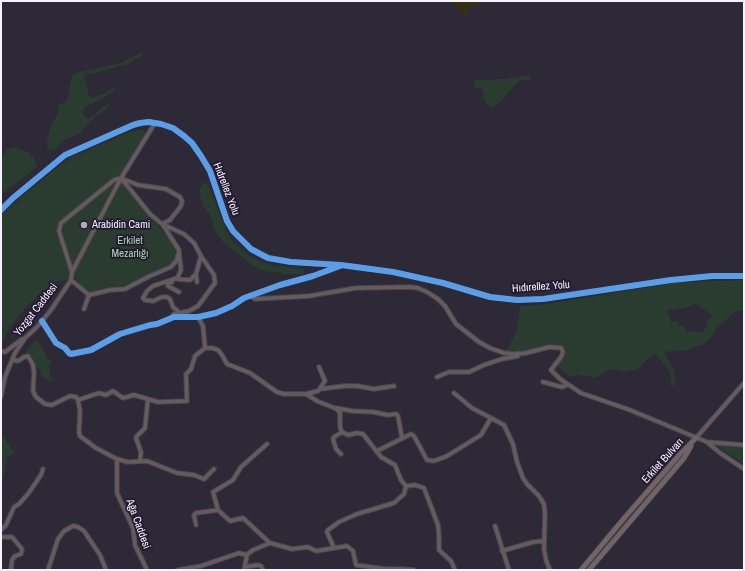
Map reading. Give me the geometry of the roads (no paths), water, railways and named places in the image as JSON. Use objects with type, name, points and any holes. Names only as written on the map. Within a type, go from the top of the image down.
[{"type":"main road","name":"Erkilet Bulvarı","points":[[581,570],[655,482],[696,438]]},
{"type":"main road","name":"Erkilet Bulvarı","points":[[589,570],[684,458],[696,438]]},
{"type":"street","name":"Hıdrellez Yolu","points":[[1,210],[61,157],[68,153],[136,124],[147,122],[155,123],[177,130],[195,147],[210,171],[231,228],[237,237],[251,249],[264,256],[284,261],[342,265]]},
{"type":"street","points":[[89,295],[71,280],[72,272],[121,178],[155,123]]},
{"type":"street","points":[[121,178],[150,214],[162,224],[189,238],[196,246],[214,275],[215,283],[198,306],[190,311],[174,314],[174,317]]},
{"type":"street","points":[[72,272],[60,233],[60,225],[114,180],[121,178],[138,186],[166,189],[180,197],[182,202],[181,206],[170,220],[162,224]]},
{"type":"street","points":[[162,224],[179,249],[181,270],[177,278],[168,283],[168,285],[179,292]]},
{"type":"street","points":[[89,295],[110,290],[126,289],[169,268],[176,262],[179,252]]},
{"type":"street","points":[[197,282],[196,274],[201,256]]},
{"type":"street","points":[[42,321],[56,343],[70,354],[90,350],[120,334],[157,324],[174,317],[198,317],[225,310],[244,298],[342,265]]},
{"type":"street","name":"Hıdırellez Yolu","points":[[342,265],[401,273],[490,296],[517,300],[543,299],[671,280],[712,276],[744,276]]},
{"type":"street","points":[[180,313],[173,307],[170,299],[167,297],[162,297],[153,301],[145,300],[143,298],[147,291],[153,286],[177,278],[190,280],[196,274]]},
{"type":"street","name":"Yozgat Caddesi","points":[[1,397],[12,360],[25,338],[42,321],[71,280]]},
{"type":"street","points":[[251,296],[256,299],[309,296],[356,288],[415,288],[427,292],[442,302],[455,322],[479,342],[504,353],[522,354]]},
{"type":"street","points":[[84,309],[89,295]]},
{"type":"street","points":[[198,317],[203,326],[206,348]]},
{"type":"street","points":[[1,351],[5,352],[25,338]]},
{"type":"street","points":[[437,377],[449,372],[469,372],[490,363],[549,347],[561,348],[563,352],[561,357],[551,370],[567,385],[585,394],[630,410],[707,442],[744,445]]},
{"type":"street","points":[[78,400],[99,393],[105,395],[113,391],[124,398],[134,395],[158,402],[187,402],[186,374],[191,370],[195,356],[206,348],[218,350],[222,354],[227,364],[250,373],[277,392],[284,394],[306,394],[318,391],[320,389],[344,386],[357,386],[374,389],[394,386]]},
{"type":"street","points":[[12,360],[18,361],[28,356],[34,369],[32,387],[34,393],[38,399],[46,405],[52,405],[70,396],[74,396],[78,400],[80,411],[80,436],[96,448],[117,459],[128,462],[150,462],[177,473],[194,475],[204,479],[214,469]]},
{"type":"street","points":[[319,367],[325,381],[320,389]]},
{"type":"street","points":[[543,382],[562,387],[567,385]]},
{"type":"street","points":[[1,388],[4,383]]},
{"type":"street","points":[[696,438],[744,383]]},
{"type":"street","points":[[454,393],[472,408],[504,425],[514,444],[517,462],[523,478],[543,501],[545,514],[545,556],[550,570]]},
{"type":"street","points":[[306,394],[317,401],[336,408],[388,415],[396,414],[398,416],[402,438]]},
{"type":"street","points":[[140,461],[142,452],[136,438],[145,428],[148,399]]},
{"type":"street","points":[[336,408],[339,412],[342,432],[348,435],[357,433],[363,434],[383,459],[395,465],[401,480],[406,486]]},
{"type":"street","points":[[376,451],[410,434],[413,434],[427,460],[434,461],[447,456],[481,435],[491,418]]},
{"type":"street","points":[[342,432],[333,439],[336,449],[342,454]]},
{"type":"street","points":[[707,442],[720,453],[744,469]]},
{"type":"street","points":[[267,444],[241,466],[233,480],[213,492],[218,510],[230,521],[243,518],[270,543],[292,549],[308,547],[312,550],[318,551],[347,546],[354,552],[356,565],[384,570],[414,570]]},
{"type":"street","name":"Ağa Caddesi","points":[[117,459],[117,493],[133,528],[135,545],[147,570]]},
{"type":"street","points":[[1,530],[6,525],[15,506],[19,504],[28,494],[41,475],[43,469]]},
{"type":"street","points":[[406,486],[415,485],[424,488],[438,525],[438,550],[451,561],[455,570]]},
{"type":"street","points":[[334,548],[327,532],[328,530],[339,522],[357,514],[397,501],[404,494],[406,486]]},
{"type":"street","points":[[196,525],[194,515],[196,513],[218,510]]},
{"type":"street","points":[[48,570],[58,539],[64,531],[73,526],[84,531],[100,555],[106,570]]},
{"type":"street","points":[[495,526],[509,570]]},
{"type":"street","points":[[1,537],[12,537],[22,547],[21,554],[12,560],[12,570]]},
{"type":"street","points":[[502,551],[533,542],[544,542]]},
{"type":"street","points":[[264,570],[258,565],[244,568],[247,555],[253,550],[270,543]]},
{"type":"street","points":[[178,570],[201,566],[239,553],[247,555]]},
{"type":"place","name":"Arabidin Cami","points":[[84,225]]},
{"type":"park label","name":"Erkilet Mezarlığı","points":[[130,247]]}]
